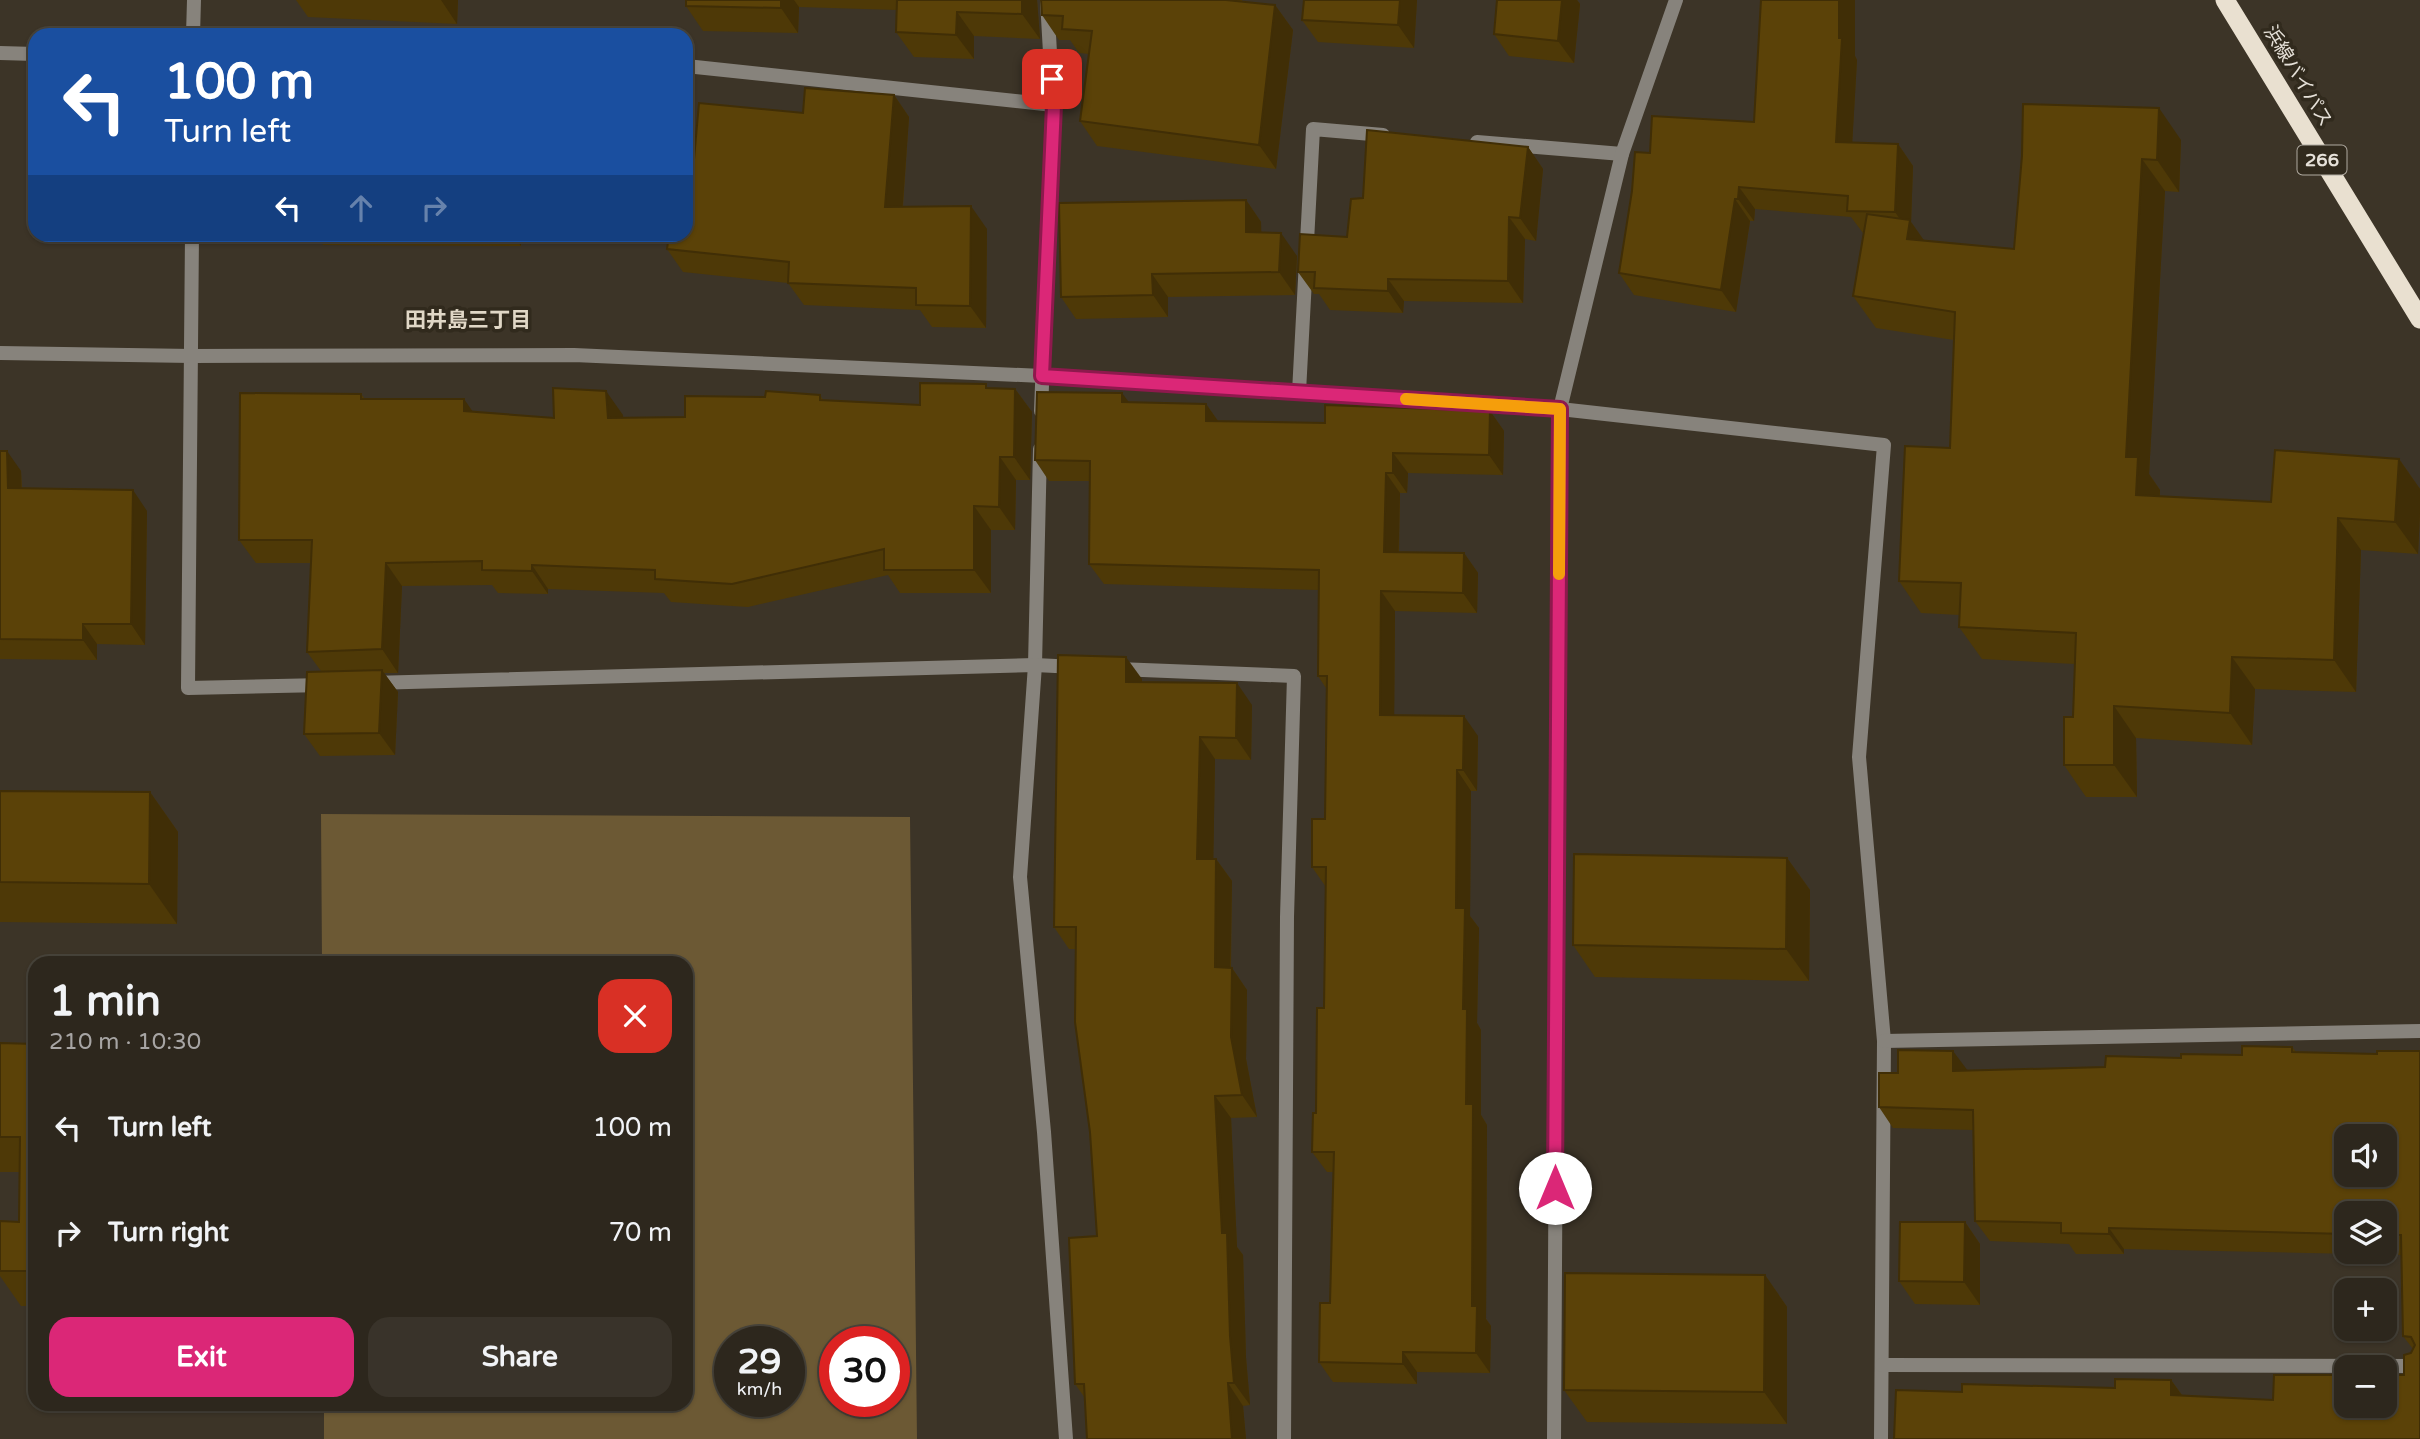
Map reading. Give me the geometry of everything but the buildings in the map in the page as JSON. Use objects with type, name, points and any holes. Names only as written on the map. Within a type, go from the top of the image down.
[{"type":"highway","name":"浜線バイパス","points":[[2225,0],[2420,320]]},
{"type":"street","points":[[193,28],[194,0]]},
{"type":"street","points":[[1047,0],[1054,105],[1042,376],[1035,665],[1020,877],[1044,1132],[1066,1439]]},
{"type":"street","points":[[1554,1439],[1560,409],[1622,154],[1676,0]]},
{"type":"street","points":[[0,53],[28,54]]},
{"type":"street","points":[[693,67],[1054,105]]},
{"type":"street","points":[[1300,392],[1313,129],[1394,135]]},
{"type":"street","points":[[1461,141],[1622,154]]},
{"type":"street","points":[[192,242],[188,688],[1035,665],[1294,676],[1287,917],[1284,1439]]},
{"type":"street","points":[[0,353],[192,356],[574,355],[1042,376],[1560,409],[1884,445],[1859,757],[1884,1041],[1881,1439]]},
{"type":"street","points":[[1884,1041],[2420,1031]]},
{"type":"street","points":[[1882,1365],[2420,1366]]},
{"type":"shaded area","points":[[321,814],[910,817],[917,1439],[324,1439],[324,1411],[693,1411],[693,956],[322,956]]},
{"type":"slow traffic","points":[[1406,399],[1560,409],[1559,574]]},
{"type":"district","name":"田井島三丁目","points":[[468,320]]},
{"type":"route","points":[[1052,79],[1054,105],[1042,376],[1560,409],[1555,1188]]}]
